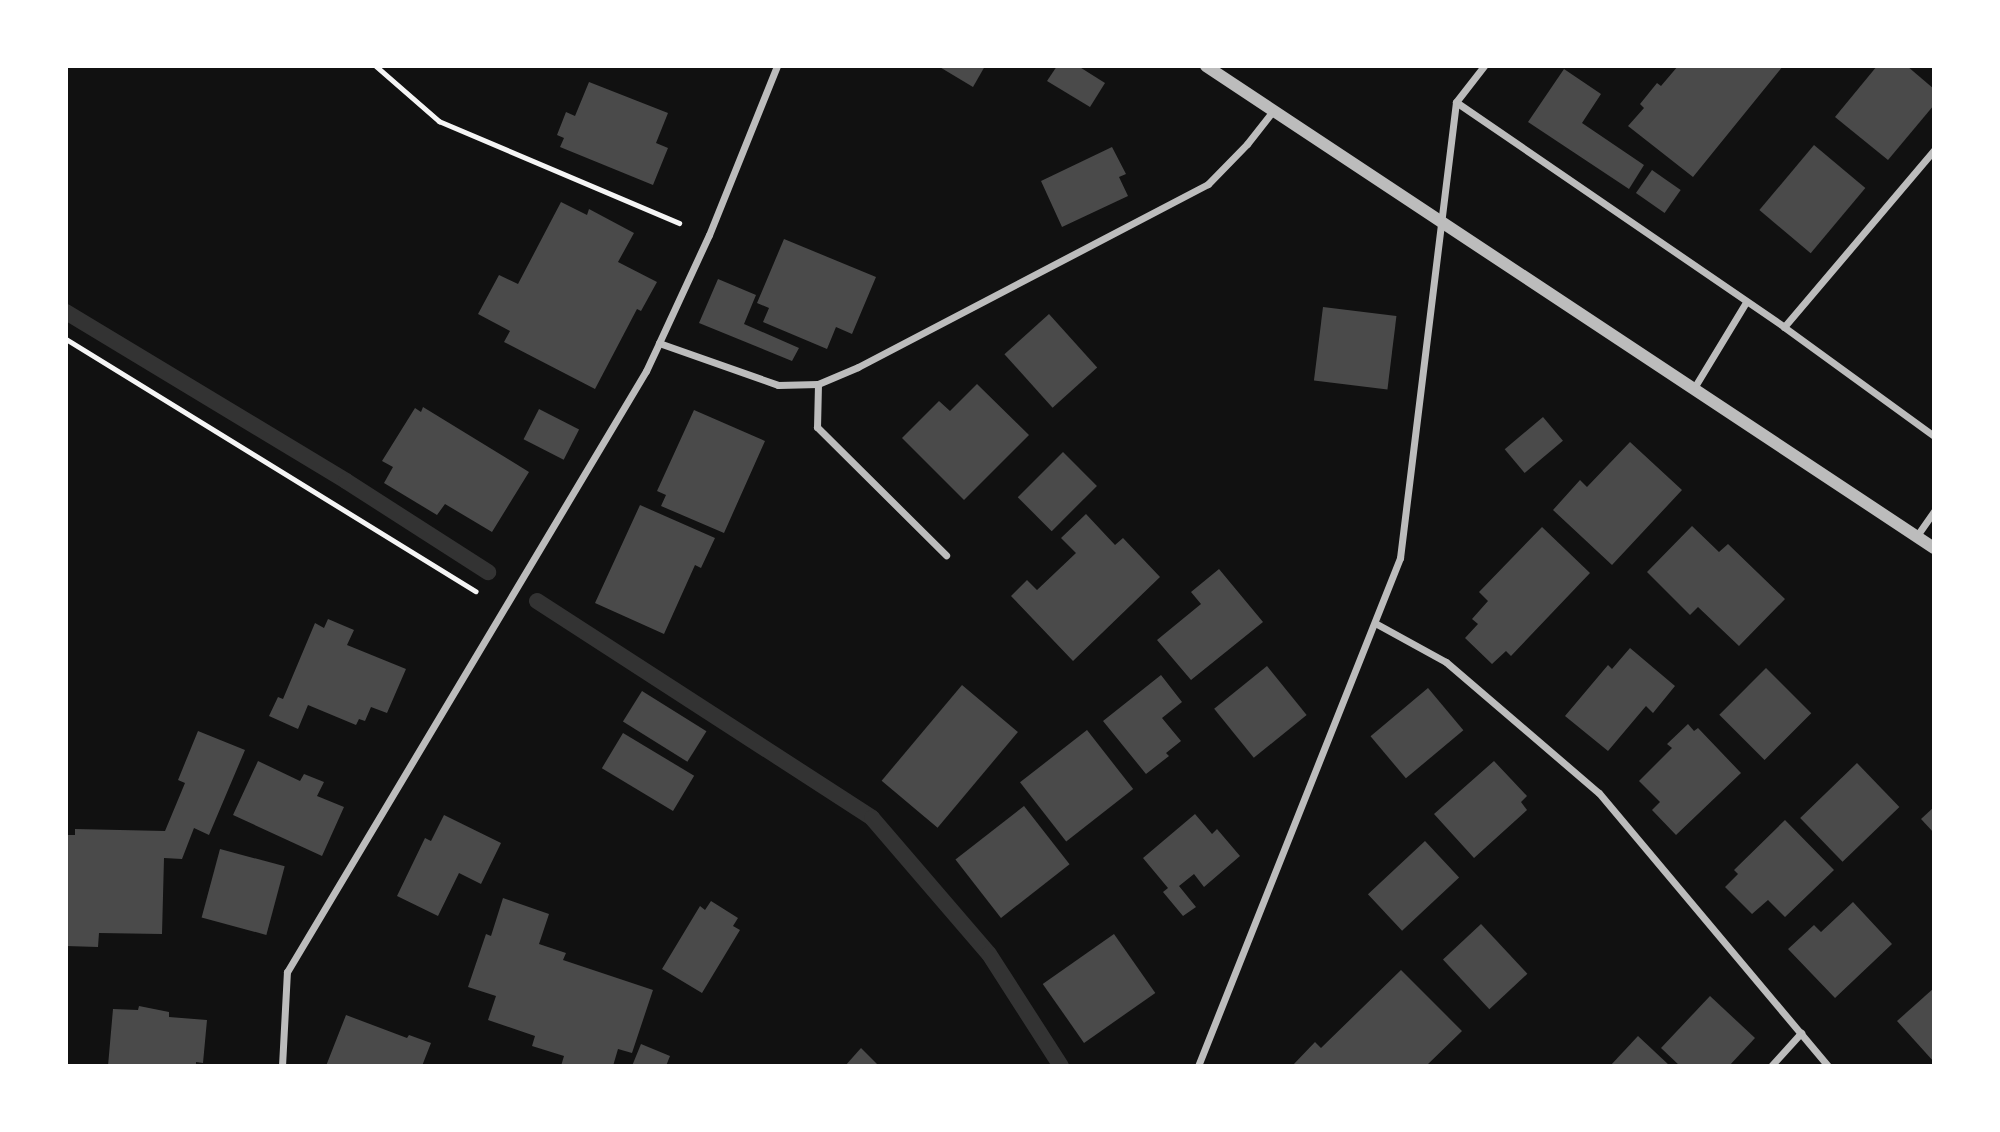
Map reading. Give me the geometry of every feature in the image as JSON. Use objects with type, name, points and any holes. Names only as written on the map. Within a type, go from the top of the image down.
[{"type":"street","points":[[282,1066],[288,972],[646,371],[709,235],[777,66]]},
{"type":"street","points":[[1206,66],[1934,548]]},
{"type":"street","points":[[1198,1066],[1400,558],[1456,102],[1484,66]]},
{"type":"street","points":[[1456,102],[1784,327],[1934,436]]},
{"type":"street","points":[[659,343],[778,385],[818,384],[858,368],[1208,184],[1247,144],[1273,111]]},
{"type":"street","points":[[1784,327],[1934,150]]},
{"type":"street","points":[[1694,388],[1746,302]]},
{"type":"street","points":[[818,384],[817,427],[946,555]]},
{"type":"street","points":[[1916,537],[1934,511]]},
{"type":"street","points":[[1375,623],[1446,662],[1599,793],[1828,1066]]},
{"type":"street","points":[[1771,1066],[1801,1033]]},
{"type":"path","points":[[376,66],[439,121],[709,235]]},
{"type":"path","points":[[66,339],[504,608]]},
{"type":"building","points":[[938,66],[985,66],[973,87]]},
{"type":"building","points":[[1057,66],[1078,66],[1105,83],[1090,107],[1047,81]]},
{"type":"building","points":[[1678,66],[1783,66],[1693,177],[1628,126],[1644,108],[1640,104],[1657,83],[1661,86]]},
{"type":"building","points":[[1877,66],[1907,66],[1934,89],[1934,105],[1888,160],[1835,117]]},
{"type":"building","points":[[1564,69],[1601,94],[1582,123],[1644,165],[1629,189],[1528,122]]},
{"type":"building","points":[[589,82],[668,113],[656,143],[668,148],[653,185],[560,147],[564,138],[557,135],[566,112],[575,116]]},
{"type":"building","points":[[1814,145],[1865,188],[1811,253],[1759,210]]},
{"type":"building","points":[[1112,147],[1126,174],[1119,177],[1128,196],[1062,227],[1041,181]]},
{"type":"building","points":[[1652,170],[1681,190],[1665,213],[1636,193]]},
{"type":"building","points":[[561,202],[587,215],[589,209],[634,233],[618,262],[657,282],[641,311],[637,309],[595,389],[504,342],[510,331],[478,314],[499,275],[518,284]]},
{"type":"building","points":[[784,239],[876,277],[852,334],[836,327],[827,349],[763,322],[769,308],[757,303]]},
{"type":"building","points":[[718,279],[756,295],[744,324],[799,348],[792,361],[699,323]]},
{"type":"building","points":[[1323,307],[1396,316],[1387,389],[1314,380]]},
{"type":"building","points":[[1049,314],[1097,368],[1053,408],[1004,354]]},
{"type":"building","points":[[977,384],[1029,435],[964,500],[902,438],[939,401],[950,411]]},
{"type":"building","points":[[423,407],[529,472],[492,532],[445,504],[437,515],[384,483],[393,467],[382,461],[415,408],[421,412]]},
{"type":"building","points":[[539,409],[579,429],[564,460],[524,439]]},
{"type":"building","points":[[694,410],[765,441],[724,533],[661,506],[666,495],[657,491]]},
{"type":"building","points":[[1543,417],[1563,441],[1525,473],[1505,449]]},
{"type":"building","points":[[1630,442],[1682,490],[1612,565],[1553,510],[1580,480],[1587,487]]},
{"type":"building","points":[[1063,452],[1097,486],[1052,531],[1018,497]]},
{"type":"building","points":[[640,505],[715,538],[701,568],[695,565],[664,634],[595,603]]},
{"type":"building","points":[[1086,514],[1115,545],[1123,538],[1160,577],[1073,661],[1011,596],[1027,580],[1037,590],[1076,553],[1061,538]]},
{"type":"building","points":[[1692,526],[1719,552],[1728,544],[1785,599],[1739,646],[1698,607],[1690,615],[1647,572]]},
{"type":"building","points":[[1542,527],[1590,573],[1511,656],[1506,651],[1492,664],[1465,638],[1478,624],[1472,619],[1488,601],[1479,592]]},
{"type":"building","points":[[1219,569],[1263,622],[1191,680],[1157,640],[1201,604],[1191,592]]},
{"type":"building","points":[[328,619],[354,630],[347,645],[406,669],[387,713],[371,707],[365,721],[359,719],[356,725],[308,705],[298,729],[269,716],[278,697],[283,699],[315,623],[324,628]]},
{"type":"building","points":[[1630,648],[1675,686],[1653,713],[1646,706],[1608,751],[1565,716],[1608,665],[1612,669]]},
{"type":"building","points":[[1267,666],[1307,715],[1254,758],[1214,709]]},
{"type":"building","points":[[1766,668],[1811,713],[1765,760],[1719,715]]},
{"type":"building","points":[[1161,675],[1182,702],[1162,718],[1181,741],[1166,753],[1169,756],[1146,774],[1103,721]]},
{"type":"building","points":[[962,685],[1018,732],[938,828],[882,781]]},
{"type":"building","points":[[1428,688],[1463,730],[1406,778],[1371,736]]},
{"type":"building","points":[[642,691],[706,731],[687,762],[623,722]]},
{"type":"building","points":[[1688,724],[1694,731],[1698,728],[1741,773],[1676,835],[1652,810],[1660,802],[1639,781],[1672,748],[1667,744]]},
{"type":"building","points":[[1087,730],[1133,789],[1066,841],[1020,782]]},
{"type":"building","points":[[198,731],[245,750],[209,835],[194,828],[182,859],[164,858],[162,934],[99,933],[98,947],[66,946],[66,835],[75,835],[75,829],[165,831],[185,783],[178,780]]},
{"type":"building","points":[[623,733],[694,776],[673,811],[602,768]]},
{"type":"building","points":[[258,761],[300,781],[304,774],[324,782],[317,796],[344,807],[322,856],[233,815]]},
{"type":"building","points":[[1494,761],[1527,796],[1521,802],[1527,810],[1474,858],[1434,814]]},
{"type":"building","points":[[1857,763],[1899,807],[1843,862],[1800,818]]},
{"type":"building","points":[[1024,806],[1070,864],[1001,918],[955,860]]},
{"type":"building","points":[[1934,807],[1934,833],[1921,819]]},
{"type":"building","points":[[1195,814],[1212,834],[1217,829],[1240,856],[1204,887],[1194,874],[1179,886],[1196,907],[1183,916],[1163,892],[1168,888],[1143,858]]},
{"type":"building","points":[[444,815],[501,843],[481,884],[459,873],[438,916],[397,896],[425,838],[431,841]]},
{"type":"building","points":[[1785,820],[1834,870],[1785,917],[1768,900],[1752,914],[1725,887],[1738,874],[1734,870]]},
{"type":"building","points":[[1425,841],[1459,878],[1402,931],[1368,894]]},
{"type":"building","points":[[220,849],[285,866],[266,935],[202,918]]},
{"type":"building","points":[[503,898],[549,914],[539,944],[566,953],[563,960],[653,990],[632,1053],[618,1049],[613,1066],[561,1066],[564,1056],[532,1046],[535,1036],[488,1020],[496,996],[468,987],[486,934],[491,936]]},
{"type":"building","points":[[711,901],[738,918],[733,926],[740,930],[702,993],[662,969],[700,906],[705,910]]},
{"type":"building","points":[[1853,902],[1892,944],[1835,998],[1788,949],[1814,925],[1821,932]]},
{"type":"building","points":[[1481,924],[1527,974],[1489,1009],[1443,959]]},
{"type":"building","points":[[1114,934],[1155,993],[1084,1043],[1043,984]]},
{"type":"building","points":[[1401,970],[1462,1031],[1426,1066],[1292,1066],[1315,1042],[1321,1048]]},
{"type":"building","points":[[1934,988],[1934,1062],[1897,1021]]},
{"type":"building","points":[[1710,996],[1755,1038],[1729,1066],[1680,1066],[1661,1048]]},
{"type":"building","points":[[139,1006],[169,1012],[169,1017],[207,1020],[203,1063],[196,1062],[196,1066],[108,1066],[113,1009],[138,1010]]},
{"type":"building","points":[[346,1015],[407,1038],[409,1035],[431,1043],[422,1066],[326,1066]]},
{"type":"building","points":[[1638,1036],[1670,1066],[1610,1066]]},
{"type":"building","points":[[641,1044],[670,1056],[666,1066],[632,1066]]},
{"type":"building","points":[[861,1048],[879,1066],[845,1066]]},
{"type":"waterway","points":[[66,312],[346,481],[488,572]]},
{"type":"waterway","points":[[537,601],[872,818],[989,954],[1061,1066]]}]
